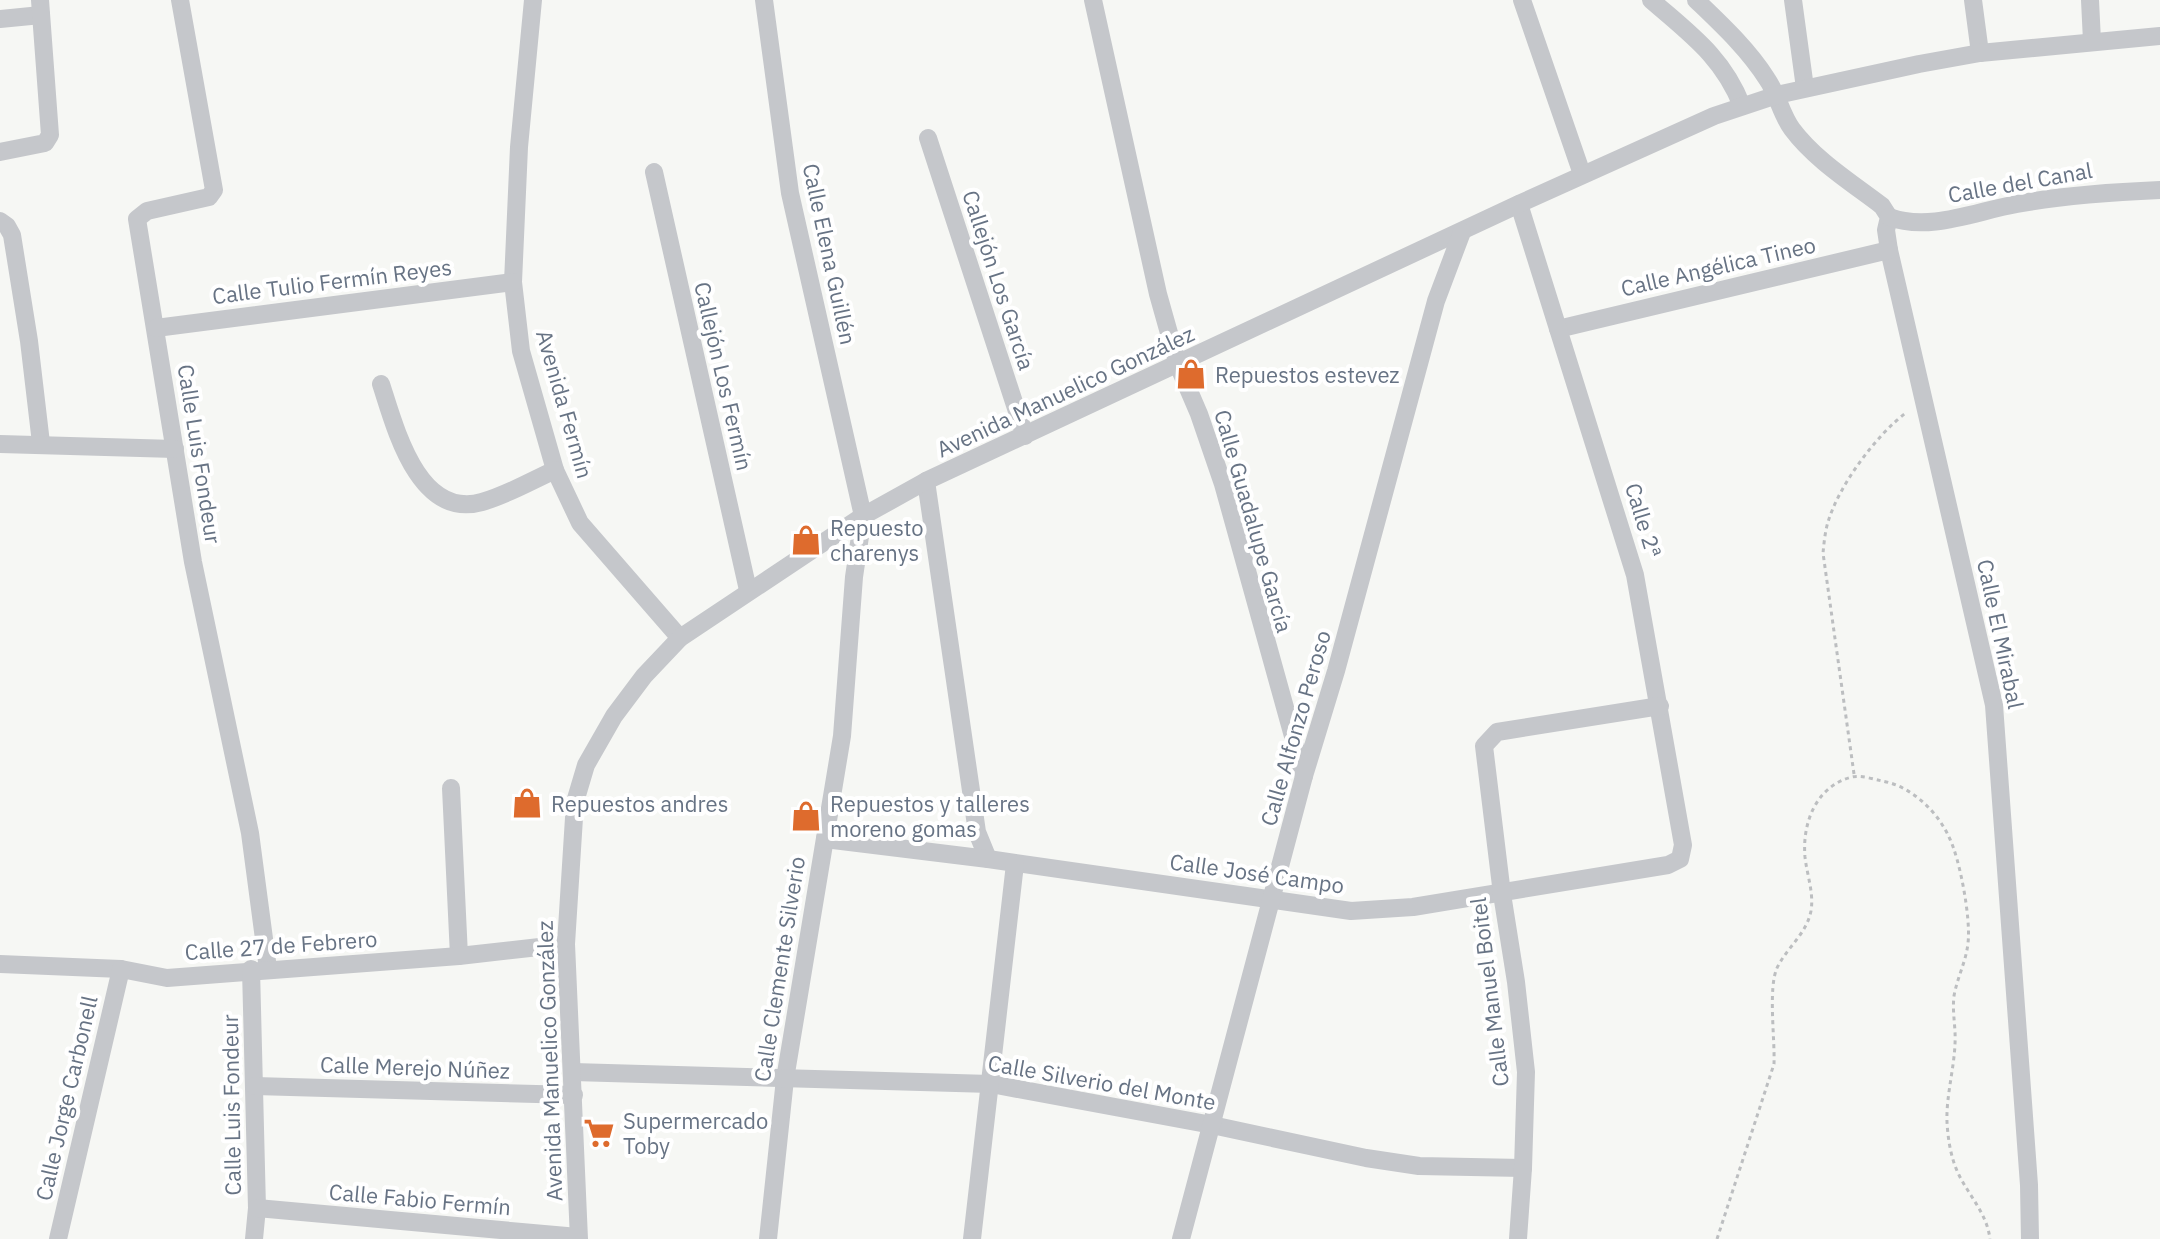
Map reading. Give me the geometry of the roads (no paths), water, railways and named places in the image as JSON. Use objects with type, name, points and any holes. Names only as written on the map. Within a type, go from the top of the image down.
[{"type":"street","name":"Calle Luis Fondeur","points":[[180,0],[215,186],[209,197],[147,211],[137,219],[193,562],[250,833],[260,969],[254,1239]]},
{"type":"street","name":"Avenida Fermín","points":[[533,0],[519,147],[513,282],[521,351],[555,470],[580,523],[680,638]]},
{"type":"street","name":"Calle Elena Guillén","points":[[764,0],[790,193],[863,516]]},
{"type":"street","name":"Calle Guadalupe García","points":[[1093,0],[1158,294],[1178,365],[1223,484],[1304,776]]},
{"type":"street","points":[[1522,0],[1582,174]]},
{"type":"street","points":[[1651,0],[1704,47],[1732,80],[1742,106]]},
{"type":"street","points":[[1696,0],[1752,59],[1777,95],[1786,120],[1799,138],[1882,206],[1889,217]]},
{"type":"street","points":[[1793,0],[1805,88]]},
{"type":"street","points":[[1973,0],[1980,53]]},
{"type":"street","points":[[2090,0],[2092,41]]},
{"type":"street","points":[[0,19],[41,7],[50,135],[45,143],[0,152]]},
{"type":"street","name":"Avenida Manuelico González","points":[[578,1238],[566,944],[575,802],[586,765],[606,729],[636,686],[680,638],[863,516],[926,481],[1670,135],[1742,106],[1805,88],[1980,53],[2160,36]]},
{"type":"street","name":"Callejón Los García","points":[[928,138],[1025,436]]},
{"type":"street","name":"Callejón Los Fermín","points":[[654,172],[748,590]]},
{"type":"street","name":"Calle del Canal","points":[[1889,217],[1904,223],[1920,224],[2018,203],[2104,192],[2160,190]]},
{"type":"street","name":"Calle 2ª","points":[[1519,204],[1635,575],[1683,845],[1680,859]]},
{"type":"street","name":"Calle El Mirabal","points":[[1889,217],[1886,230],[1889,250],[1994,705],[2028,1170],[2030,1239]]},
{"type":"street","points":[[0,221],[12,235],[41,443]]},
{"type":"street","name":"Calle Alfonzo Peroso","points":[[1181,1239],[1304,776],[1344,642],[1436,301],[1462,232]]},
{"type":"street","name":"Calle Angélica Tineo","points":[[1558,329],[1889,250]]},
{"type":"street","name":"Calle Tulio Fermín Reyes","points":[[156,328],[513,282]]},
{"type":"street","points":[[381,384],[400,442],[417,474],[439,497],[455,503],[480,503],[555,470]]},
{"type":"street","points":[[0,444],[175,449]]},
{"type":"street","points":[[926,481],[977,832],[988,859]]},
{"type":"street","name":"Calle Clemente Silverio","points":[[768,1239],[785,1079],[842,736],[854,577],[863,516]]},
{"type":"street","name":"Calle Manuel Boitel","points":[[1518,1239],[1526,1072],[1484,754],[1487,740],[1497,732],[1512,729],[1660,706]]},
{"type":"street","points":[[451,788],[459,956]]},
{"type":"street","name":"Calle José Campo","points":[[825,839],[1351,911],[1413,907],[1502,894],[1668,865],[1680,859]]},
{"type":"street","points":[[972,1239],[1015,864]]},
{"type":"street","name":"Calle 27 de Febrero","points":[[0,964],[121,969],[167,978],[459,956],[566,944]]},
{"type":"street","name":"Calle Jorge Carbonell","points":[[58,1239],[121,969]]},
{"type":"street","name":"Calle Silverio del Monte","points":[[573,1072],[991,1084],[1212,1125],[1366,1158],[1419,1166],[1523,1168]]},
{"type":"street","name":"Calle Merejo Núñez","points":[[255,1086],[574,1095]]},
{"type":"street","name":"Calle Fabio Fermín","points":[[257,1208],[578,1238]]},
{"type":"place","name":"Repuestos estevez","points":[[1191,374]]},
{"type":"place","name":"Repuesto charenys","points":[[806,540]]},
{"type":"place","name":"Repuestos andres","points":[[527,803]]},
{"type":"place","name":"Repuestos y talleres moreno gomas","points":[[806,816]]},
{"type":"place","name":"Supermercado Toby","points":[[599,1133]]}]
